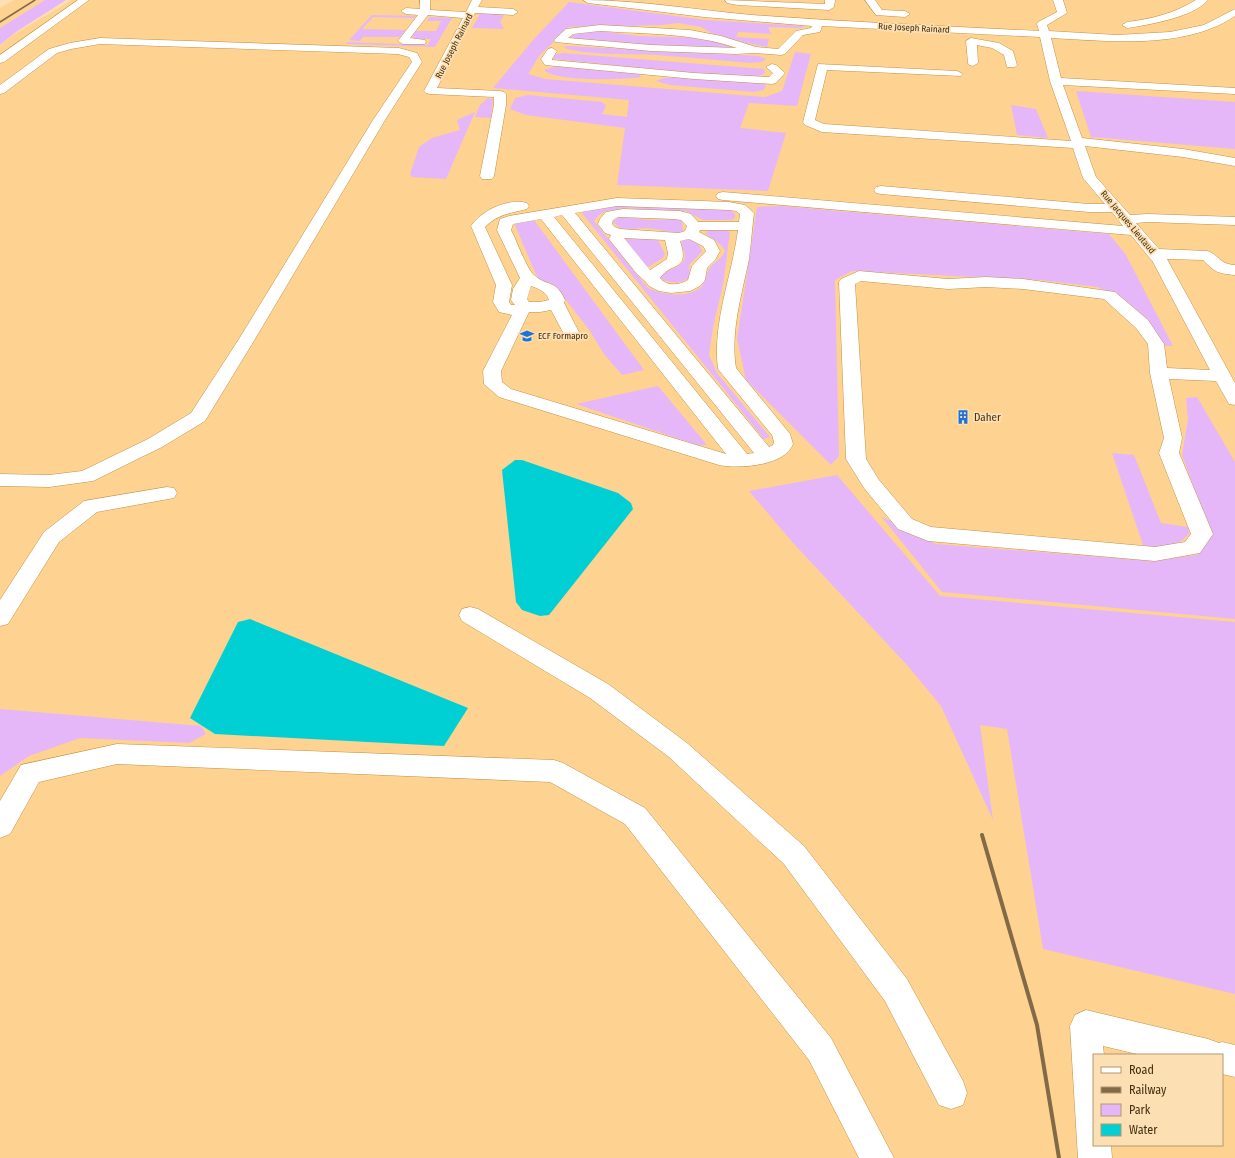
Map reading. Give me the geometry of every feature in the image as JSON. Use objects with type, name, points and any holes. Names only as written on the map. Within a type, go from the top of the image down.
[{"type":"street","points":[[0,60],[84,0]]},
{"type":"street","points":[[422,42],[404,42],[425,12],[425,0]]},
{"type":"street","name":"Rue Joseph Rainard","points":[[588,0],[730,16],[786,20],[816,26],[998,32],[1117,38],[1166,35],[1197,30],[1220,22],[1235,12]]},
{"type":"street","points":[[730,16],[734,1],[829,7],[830,0]]},
{"type":"street","points":[[870,0],[879,12],[918,15]]},
{"type":"street","points":[[1044,35],[1042,24],[1062,13],[1058,0]]},
{"type":"street","points":[[1118,26],[1149,23],[1192,7],[1203,0]]},
{"type":"street","points":[[786,20],[790,4]]},
{"type":"street","points":[[406,11],[425,12],[473,8],[513,12]]},
{"type":"street","name":"Rue Joseph Rainard","points":[[473,8],[430,92],[500,94],[500,105],[487,176]]},
{"type":"street","points":[[1184,10],[1198,13]]},
{"type":"street","points":[[1212,15],[1225,18]]},
{"type":"street","points":[[995,19],[998,32]]},
{"type":"street","points":[[559,40],[674,49],[736,51],[755,50],[781,52],[800,33],[816,26]]},
{"type":"street","points":[[737,27],[816,26],[971,41],[995,45],[1009,53],[1011,65]]},
{"type":"street","points":[[755,50],[717,38],[690,33],[600,28],[570,31],[553,47],[556,52],[549,54],[544,64],[653,72],[771,86],[779,73],[768,67],[783,62],[781,52]]},
{"type":"street","name":"Rue Jacques Lieutaud","points":[[1044,35],[1056,81],[1090,178],[1160,260],[1235,399]]},
{"type":"street","points":[[0,92],[53,51],[70,46],[100,41],[399,51],[413,56],[417,62],[379,120],[252,332],[198,417],[155,443],[86,477],[49,481],[0,480]]},
{"type":"street","points":[[971,41],[973,63]]},
{"type":"street","points":[[620,56],[676,60]]},
{"type":"street","points":[[957,74],[822,66],[809,122],[822,128],[1078,143],[1182,153],[1235,162]]},
{"type":"street","points":[[643,84],[653,72]]},
{"type":"street","points":[[1056,81],[1235,91]]},
{"type":"street","points":[[881,190],[1089,208],[1116,208]]},
{"type":"street","points":[[556,304],[522,309],[505,309],[501,302],[504,285],[478,226],[486,216],[504,208],[618,192],[773,200],[1136,231]]},
{"type":"street","points":[[528,278],[521,289],[520,294],[519,300],[522,309],[492,371],[493,384],[497,389],[505,393],[716,458],[742,461],[766,456],[777,452],[782,447],[784,443],[782,434],[727,368],[724,360],[742,255],[747,213],[740,208],[729,206],[626,202],[565,210],[505,222],[504,230],[528,278],[549,287],[556,295],[556,304],[571,332]]},
{"type":"street","points":[[565,210],[766,456]]},
{"type":"street","points":[[620,233],[616,239],[642,271],[652,278],[655,284],[665,288],[683,288],[694,283],[698,276],[700,266],[710,257],[713,251],[709,243],[693,230],[689,219],[678,215],[622,213],[608,217],[605,224],[610,230],[620,233],[652,234],[671,237],[683,237],[693,230],[745,226]]},
{"type":"street","points":[[544,214],[742,461]]},
{"type":"street","points":[[1126,220],[1148,218],[1235,221]]},
{"type":"street","points":[[652,278],[657,271],[674,261],[676,253],[671,237]]},
{"type":"street","points":[[1155,254],[1207,256],[1221,268],[1235,270]]},
{"type":"street","points":[[859,276],[948,284],[986,282],[1023,284],[1110,294],[1142,324],[1156,344],[1159,373],[1173,438],[1169,454],[1202,534],[1192,548],[1155,554],[928,534],[905,524],[871,484],[856,459],[846,282],[859,276]]},
{"type":"street","points":[[1159,373],[1222,376]]},
{"type":"street","points":[[0,618],[51,537],[91,506],[167,493]]},
{"type":"street","points":[[470,616],[605,696],[678,750],[794,855],[896,990],[951,1093]]},
{"type":"street","points":[[0,826],[30,774],[117,754],[554,771],[635,816],[820,1049],[877,1158]]},
{"type":"street","points":[[1093,1129],[1086,1026],[1204,1054]]},
{"type":"street","points":[[1223,1058],[1235,1061]]},
{"type":"street","points":[[1094,1146],[1095,1158]]},
{"type":"shaded area","points":[[14,0],[45,0],[0,28],[0,8]]},
{"type":"shaded area","points":[[72,0],[1235,0],[1235,1158],[0,1158],[0,46],[13,35]]},
{"type":"green space","points":[[45,0],[66,0],[16,32],[0,45],[0,28]]},
{"type":"green space","points":[[569,2],[706,20],[804,26],[802,28],[769,27],[772,34],[738,32],[736,37],[769,39],[767,47],[731,40],[715,35],[701,27],[678,23],[661,25],[569,27],[540,55],[528,74],[545,79],[765,97],[782,91],[795,52],[811,54],[797,106],[749,103],[740,128],[786,133],[768,191],[617,185],[625,128],[526,115],[510,109],[515,98],[528,95],[602,102],[606,106],[602,114],[627,117],[629,100],[493,88],[534,39]]},
{"type":"green space","points":[[481,12],[499,13],[504,15],[500,22],[504,29],[472,28]]},
{"type":"green space","points":[[372,15],[416,16],[414,18],[373,17],[362,29],[406,30],[400,37],[363,37],[360,41],[349,40]]},
{"type":"green space","points":[[429,17],[452,18],[435,47],[346,44],[347,42],[428,45],[431,39],[415,39],[412,36],[416,31],[436,31],[441,21],[427,21]]},
{"type":"green space","points":[[599,31],[638,36],[706,38],[734,46],[726,50],[592,42],[570,38],[572,35],[579,33]]},
{"type":"green space","points":[[569,46],[759,56],[766,59],[762,62],[750,63],[655,55],[593,53],[570,50],[563,47]]},
{"type":"green space","points":[[562,53],[764,69],[765,73],[759,76],[709,75],[554,59],[554,55]]},
{"type":"green space","points":[[553,67],[639,73],[641,77],[621,79],[575,78],[562,77],[544,70]]},
{"type":"green space","points":[[696,77],[760,82],[766,85],[764,90],[754,92],[670,85],[656,81],[664,78]]},
{"type":"green space","points":[[1076,91],[1235,102],[1235,149],[1091,137]]},
{"type":"green space","points":[[488,98],[493,99],[491,118],[475,117],[480,105]]},
{"type":"green space","points":[[1011,105],[1036,109],[1048,138],[1017,135]]},
{"type":"green space","points":[[475,112],[446,179],[412,177],[410,174],[419,147],[432,138],[460,130],[457,120]]},
{"type":"green space","points":[[618,205],[721,209],[731,210],[735,214],[735,218],[731,220],[703,220],[686,211],[653,211],[629,208],[606,211],[599,215],[594,221],[648,288],[668,294],[690,293],[702,286],[709,269],[725,251],[722,246],[705,233],[709,230],[726,230],[730,232],[723,285],[713,327],[709,355],[717,373],[770,437],[764,439],[581,212]]},
{"type":"green space","points":[[780,206],[1109,234],[1126,255],[1173,346],[1166,346],[1126,302],[1098,287],[1039,280],[852,271],[835,280],[839,456],[831,465],[746,380],[737,339],[757,207]]},
{"type":"green space","points":[[625,217],[650,220],[677,219],[682,221],[683,231],[677,233],[648,228],[627,229],[620,228],[613,222],[617,218]]},
{"type":"green space","points":[[534,220],[644,370],[622,375],[604,354],[590,331],[556,287],[538,279],[514,223]]},
{"type":"green space","points":[[622,238],[651,238],[658,240],[665,254],[663,258],[645,269],[639,256]]},
{"type":"green space","points":[[686,239],[697,242],[702,252],[689,265],[690,277],[683,281],[676,282],[669,282],[661,279],[661,275],[680,265],[685,259],[681,242]]},
{"type":"green space","points":[[658,386],[707,445],[697,445],[576,404]]},
{"type":"green space","points":[[1197,397],[1235,462],[1235,619],[942,592],[881,516],[936,544],[1152,561],[1197,555],[1207,542],[1208,527],[1182,455],[1188,419],[1186,398]]},
{"type":"green space","points":[[1112,453],[1134,455],[1161,523],[1188,527],[1189,534],[1179,542],[1168,547],[1144,548]]},
{"type":"green space","points":[[837,475],[940,596],[1235,622],[1235,994],[1043,949],[1007,729],[980,725],[993,820],[941,706],[907,665],[793,543],[749,491]]},
{"type":"green space","points":[[0,709],[201,726],[206,734],[189,743],[80,738],[29,756],[0,776]]},
{"type":"water","points":[[515,460],[522,460],[618,493],[631,503],[633,509],[549,615],[540,616],[522,610],[516,602],[502,470]]},
{"type":"water","points":[[250,619],[468,708],[444,746],[215,734],[190,718],[238,622]]},
{"type":"railway","points":[[0,22],[35,0]]},
{"type":"railway","points":[[982,835],[1037,1025],[1059,1158]]},
{"type":"place","name":"ECF Formapro","points":[[527,336]]},
{"type":"place","name":"Daher","points":[[963,417]]}]
